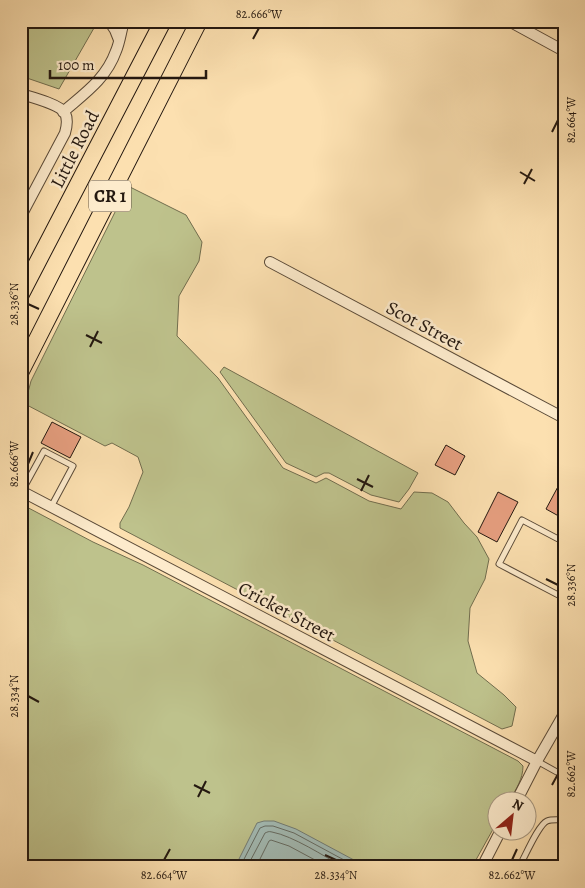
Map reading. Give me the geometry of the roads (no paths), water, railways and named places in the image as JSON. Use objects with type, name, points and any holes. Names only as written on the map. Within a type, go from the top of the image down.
[{"type":"main road","name":"Little Road","points":[[22,291],[163,21]]},
{"type":"main road","name":"CR 1","points":[[21,371],[199,21]]},
{"type":"street","points":[[109,21],[119,40]]},
{"type":"street","points":[[63,112],[103,76],[117,49],[124,21]]},
{"type":"street","points":[[509,21],[564,51]]},
{"type":"street","points":[[21,94],[59,108],[65,113],[67,124],[65,133],[21,216]]},
{"type":"street","name":"Scot Street","points":[[270,262],[564,418]]},
{"type":"street","name":"Cricket Street","points":[[22,491],[537,762]]},
{"type":"street","points":[[522,790],[564,714]]},
{"type":"street","points":[[482,867],[496,840]]},
{"type":"lane","points":[[22,491],[44,451],[73,466],[51,507]]},
{"type":"lane","points":[[564,542],[522,520],[499,564],[564,598]]},
{"type":"lane","points":[[537,762],[564,776]]},
{"type":"lane","points":[[519,867],[540,826],[547,821],[564,820]]},
{"type":"water","points":[[274,821],[296,829],[367,867],[235,867],[257,823]]}]
